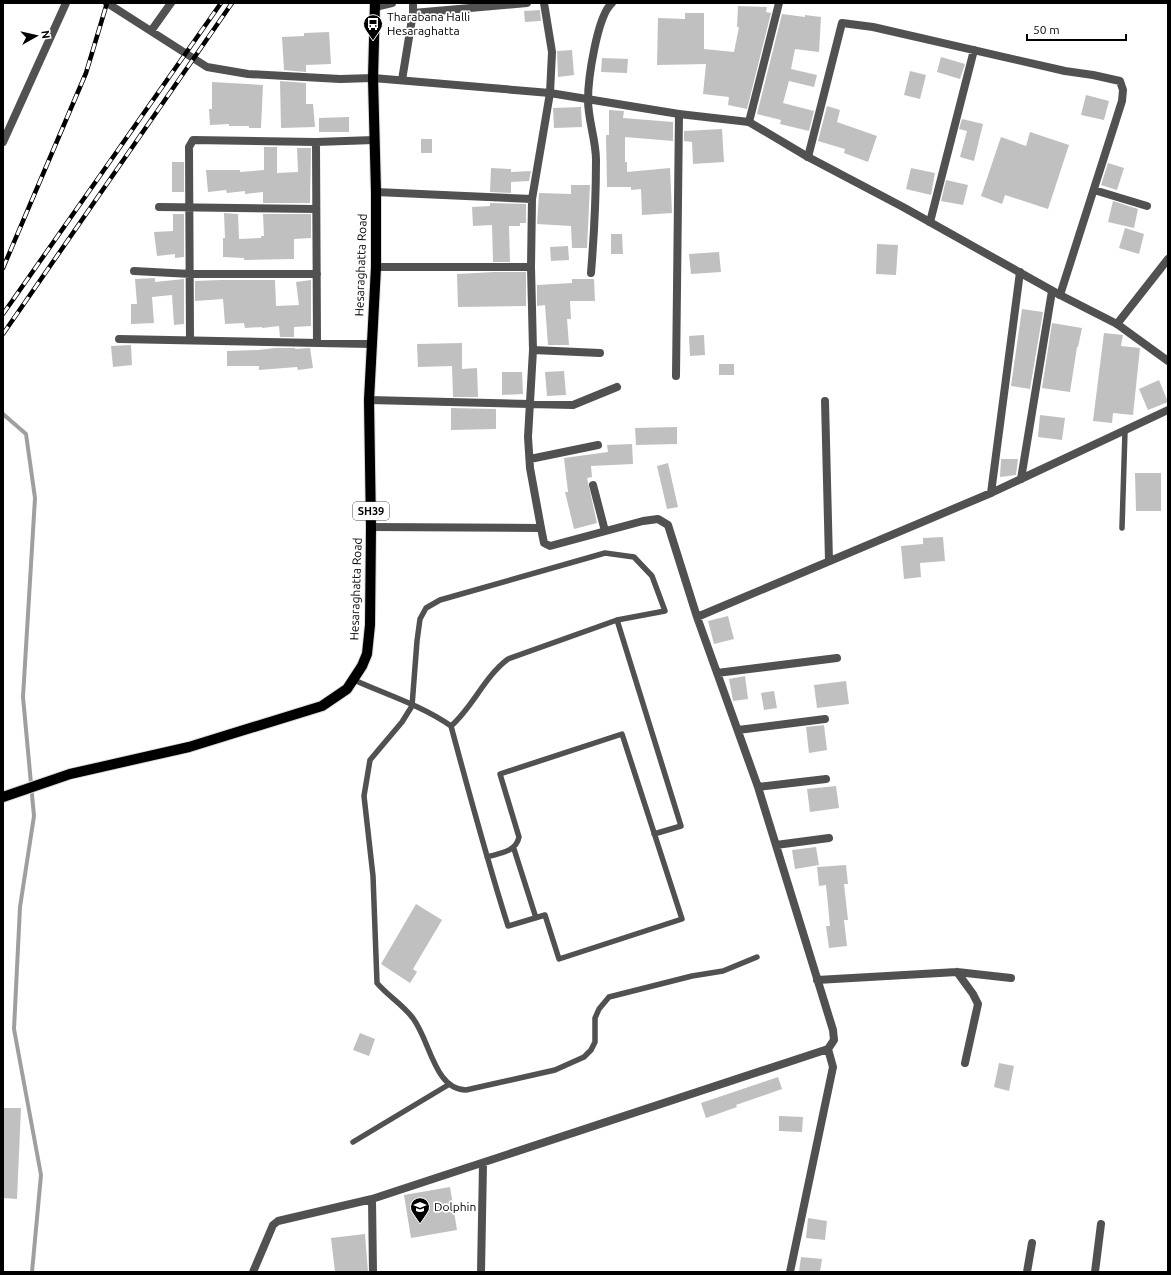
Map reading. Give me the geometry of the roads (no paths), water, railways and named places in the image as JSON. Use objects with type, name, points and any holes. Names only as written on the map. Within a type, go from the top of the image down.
[{"type":"main road","name":"Hesaraghatta Road","points":[[3,797],[70,774],[189,748],[322,706],[347,688],[354,680],[362,666],[367,654],[370,625],[371,527],[369,400],[376,267],[373,78],[375,5]]},
{"type":"street","points":[[3,142],[66,3]]},
{"type":"street","points":[[107,3],[207,67],[248,74],[340,79],[373,78],[550,93],[678,114],[749,122],[808,157],[930,222],[1052,291],[1117,324],[1168,361]]},
{"type":"street","points":[[151,31],[171,3]]},
{"type":"street","points":[[375,5],[392,3]]},
{"type":"street","points":[[402,80],[413,13],[413,3]]},
{"type":"street","points":[[413,13],[527,3]]},
{"type":"street","points":[[253,1272],[273,1225],[278,1222],[372,1199],[483,1164],[828,1049],[834,1040],[833,1030],[758,787],[716,673],[668,525],[658,519],[642,521],[550,546],[544,543],[530,459],[530,403],[533,350],[531,267],[532,199],[550,93],[552,52],[544,3]]},
{"type":"street","points":[[591,273],[594,242],[596,158],[588,99],[593,58],[600,23],[606,8],[612,3]]},
{"type":"street","points":[[749,122],[779,3]]},
{"type":"street","points":[[808,157],[842,23],[873,27],[1120,81],[1123,90],[1122,101],[1060,295]]},
{"type":"street","points":[[930,222],[974,50]]},
{"type":"street","points":[[676,376],[678,114]]},
{"type":"street","points":[[190,339],[191,274],[189,147],[193,140],[316,142],[374,140]]},
{"type":"street","points":[[316,142],[317,343]]},
{"type":"street","points":[[1094,190],[1147,206]]},
{"type":"street","points":[[376,192],[532,199]]},
{"type":"street","points":[[160,207],[190,206],[316,209]]},
{"type":"street","points":[[1117,324],[1168,259]]},
{"type":"street","points":[[376,267],[531,267]]},
{"type":"street","points":[[134,271],[191,274],[317,274]]},
{"type":"street","points":[[991,493],[1020,272]]},
{"type":"street","points":[[1022,479],[1052,291]]},
{"type":"street","points":[[119,339],[190,339],[371,344]]},
{"type":"street","points":[[533,350],[600,353]]},
{"type":"street","points":[[369,400],[573,405],[617,387]]},
{"type":"street","points":[[825,401],[829,561]]},
{"type":"street","points":[[697,617],[991,493],[1168,410]]},
{"type":"street","points":[[530,459],[598,445]]},
{"type":"street","points":[[593,485],[605,531]]},
{"type":"street","points":[[371,527],[541,528]]},
{"type":"street","points":[[716,673],[837,658]]},
{"type":"street","points":[[738,730],[825,719]]},
{"type":"street","points":[[758,787],[826,779]]},
{"type":"street","points":[[776,845],[829,838]]},
{"type":"street","points":[[817,980],[957,972],[1011,978]]},
{"type":"street","points":[[957,972],[974,994],[978,1004],[965,1063]]},
{"type":"street","points":[[790,1272],[833,1067],[828,1049]]},
{"type":"street","points":[[481,1272],[483,1164]]},
{"type":"street","points":[[372,1199],[373,1272]]},
{"type":"street","points":[[1095,1272],[1101,1224]]},
{"type":"street","points":[[1027,1272],[1032,1243]]},
{"type":"lane","points":[[1122,528],[1125,431]]},
{"type":"lane","points":[[451,726],[459,719],[496,668],[508,659],[617,620],[665,611],[652,576],[634,557],[605,553],[440,600],[426,608],[420,619],[412,706],[402,722],[370,760],[364,796],[373,876],[376,983],[413,1018],[426,1039],[440,1074],[448,1085],[457,1090],[466,1090],[555,1070],[584,1057],[591,1050],[595,1042],[595,1018],[599,1009],[609,997],[692,976],[723,971],[757,957]]},
{"type":"lane","points":[[617,620],[681,826],[654,834]]},
{"type":"lane","points":[[354,680],[440,719],[451,726],[487,857],[508,926],[545,915],[559,959],[682,919],[622,734],[500,774],[519,837],[518,843],[514,849],[487,857]]},
{"type":"lane","points":[[514,849],[536,918]]},
{"type":"lane","points":[[353,1142],[448,1085]]},
{"type":"waterway","points":[[3,414],[26,434],[35,498],[23,697],[34,816],[20,907],[14,1029],[41,1175],[32,1272]]},
{"type":"railway","points":[[3,268],[86,73],[107,3]]},
{"type":"railway","points":[[3,314],[221,3]]},
{"type":"railway","points":[[3,334],[232,3]]},
{"type":"place","name":"Tharabana Halli Hesaraghatta","points":[[373,41]]},
{"type":"place","name":"Dolphin","points":[[420,1224]]}]
